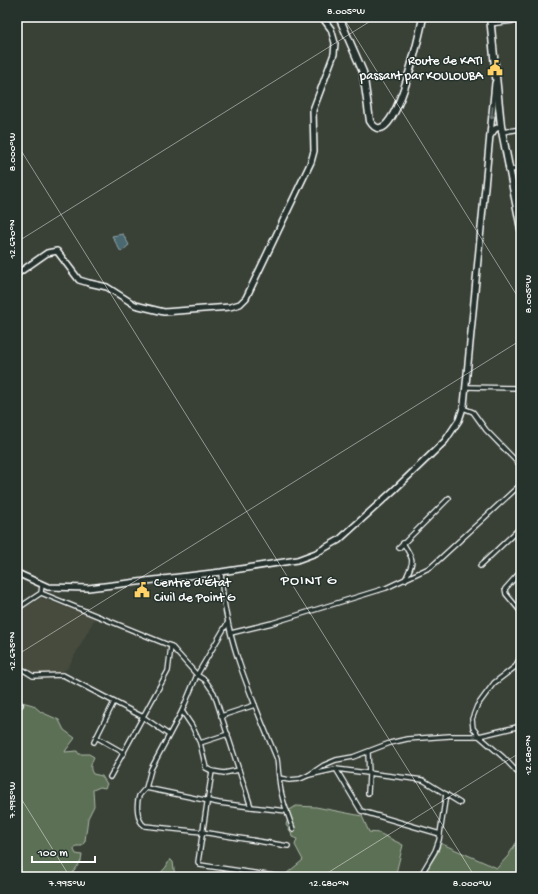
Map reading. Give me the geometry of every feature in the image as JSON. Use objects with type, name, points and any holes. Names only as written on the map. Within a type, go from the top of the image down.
[{"type":"highway","points":[[339,17],[363,72],[370,121],[374,126],[380,128],[386,125],[390,119],[403,93],[415,51],[422,17]]},
{"type":"highway","points":[[490,17],[495,82],[501,129],[508,170],[519,206],[521,227]]},
{"type":"street","points":[[17,274],[47,253],[57,251],[79,280],[89,284],[107,287],[135,305],[164,312],[230,307],[240,304],[246,298],[314,151],[313,110],[334,54],[335,43],[331,29],[322,17]]},
{"type":"street","points":[[490,24],[521,20],[520,17]]},
{"type":"street","points":[[17,573],[48,587],[88,588],[221,572],[297,560],[322,551],[339,540],[445,441],[459,420],[463,408],[466,387],[495,82]]},
{"type":"street","points":[[488,145],[493,131],[501,129],[521,129]]},
{"type":"street","points":[[508,170],[521,168]]},
{"type":"street","points":[[466,387],[521,388]]},
{"type":"street","points":[[463,408],[473,412],[486,430],[521,466]]},
{"type":"street","points":[[230,633],[324,608],[386,588],[431,567],[521,484]]},
{"type":"street","points":[[399,548],[449,498]]},
{"type":"street","points":[[480,566],[521,528]]},
{"type":"street","points":[[403,543],[412,558],[412,562],[405,580]]},
{"type":"street","points":[[521,571],[505,589],[506,594],[521,612]]},
{"type":"street","points":[[221,572],[222,595],[230,633],[247,685],[277,759],[278,778],[283,801],[293,829]]},
{"type":"street","points":[[17,609],[41,593],[42,585]]},
{"type":"street","points":[[41,593],[171,646],[197,675],[205,680],[214,693],[251,807]]},
{"type":"street","points":[[228,622],[197,675],[182,711],[151,769],[146,788],[140,795],[137,804],[142,825],[202,832],[288,846]]},
{"type":"street","points":[[110,777],[168,671],[171,646]]},
{"type":"street","points":[[521,656],[515,667],[494,683],[477,706],[472,719],[473,728],[479,736],[503,757],[521,776]]},
{"type":"street","points":[[17,666],[33,676],[64,675],[143,717],[169,735]]},
{"type":"street","points":[[94,742],[114,702]]},
{"type":"street","points":[[221,716],[255,705]]},
{"type":"street","points":[[182,711],[192,726],[200,743],[206,768],[212,771],[224,773],[239,770]]},
{"type":"street","points":[[278,778],[288,780],[300,779],[336,760],[354,757],[390,743],[408,739],[450,736],[479,736],[521,726]]},
{"type":"street","points":[[200,743],[228,734]]},
{"type":"street","points":[[96,737],[124,753]]},
{"type":"street","points":[[368,752],[368,793]]},
{"type":"street","points":[[516,771],[521,765]]},
{"type":"street","points":[[309,775],[336,769],[423,780],[460,803]]},
{"type":"street","points":[[336,769],[361,811],[440,834]]},
{"type":"street","points":[[212,771],[198,862],[200,865],[281,877]]},
{"type":"street","points":[[146,788],[207,800],[287,811]]},
{"type":"street","points":[[422,872],[435,851],[440,834],[446,794]]},
{"type":"shaded area","points":[[41,598],[95,618],[68,668],[60,673],[36,675],[17,664],[17,613]]},
{"type":"green space","points":[[22,702],[33,705],[41,712],[59,720],[64,730],[75,738],[65,752],[77,751],[79,754],[89,754],[94,757],[91,770],[93,774],[102,776],[107,784],[105,788],[100,787],[93,790],[94,806],[88,818],[85,841],[82,846],[76,846],[74,850],[76,854],[82,855],[81,861],[70,877],[19,877],[21,871],[19,861],[17,860],[17,704]]},
{"type":"green space","points":[[296,806],[316,807],[362,816],[369,832],[379,833],[403,845],[395,877],[288,877],[286,874],[303,860],[295,845],[297,839],[292,837],[291,832],[286,825],[289,815],[288,811]]},
{"type":"green space","points":[[521,835],[521,877],[422,877],[438,852],[440,843],[497,868],[508,856]]},
{"type":"green space","points":[[170,859],[173,862],[175,877],[157,877],[166,867]]},
{"type":"water","points":[[123,234],[129,245],[121,252],[112,236]]},
{"type":"place","name":"Route de KATI passant par KOULOUBA","points":[[495,68]]},
{"type":"place","name":"Centre d'État Civil de Point G","points":[[142,590]]},
{"type":"district","name":"POINT G","points":[[309,581]]}]
